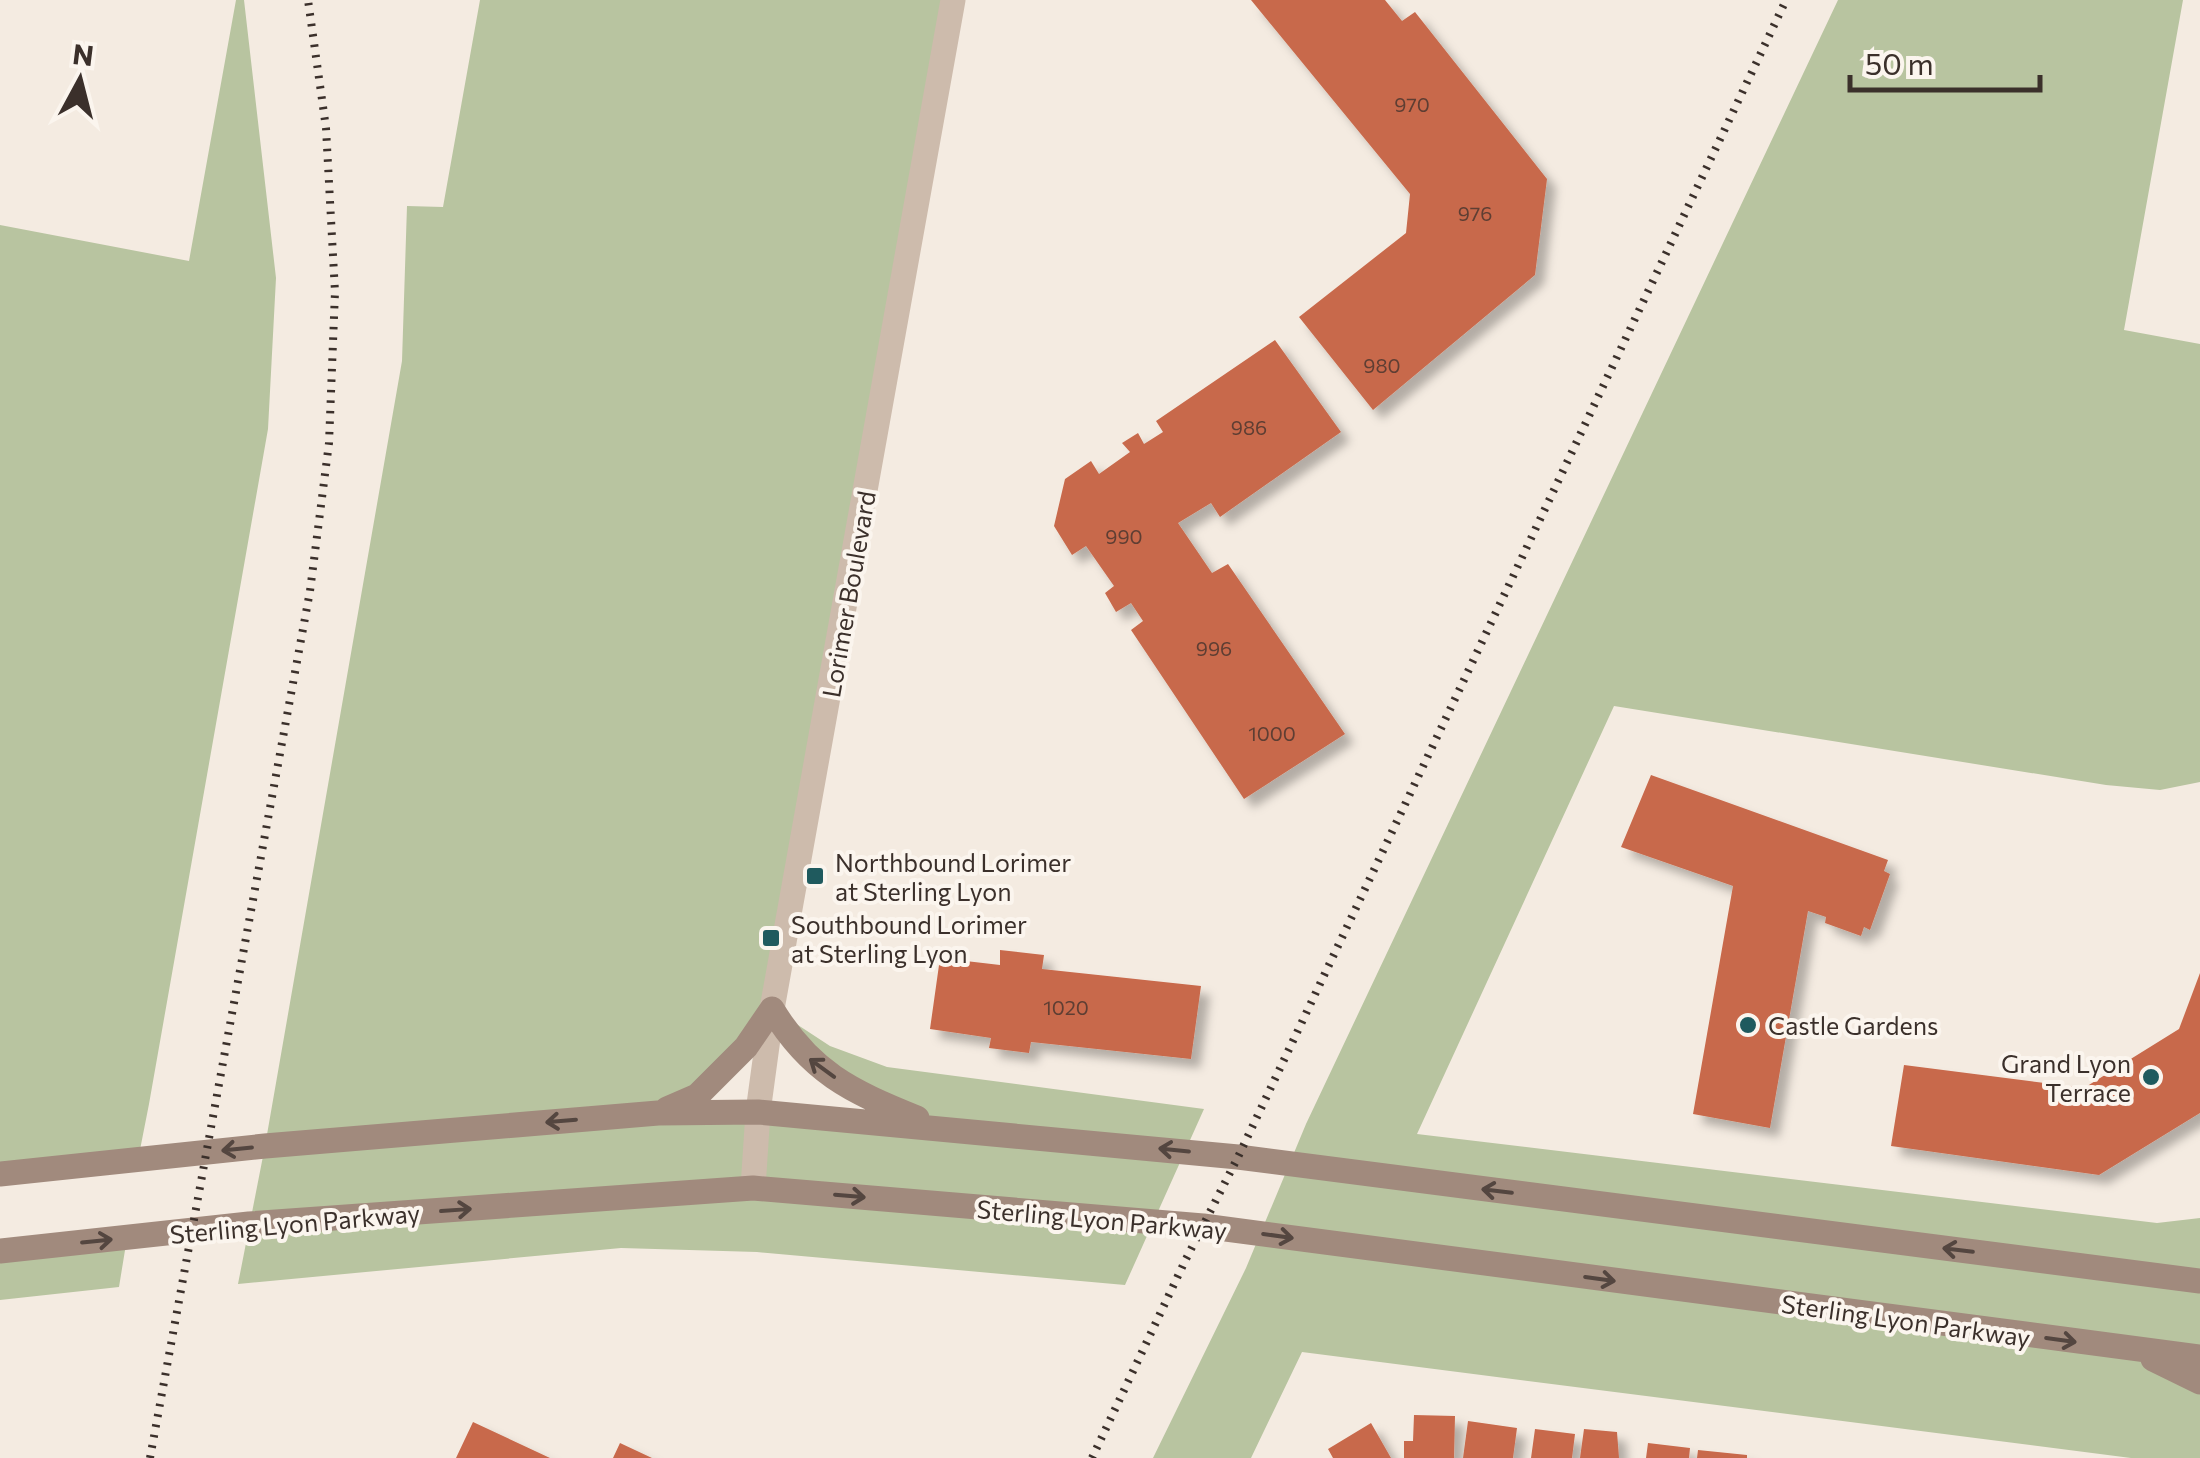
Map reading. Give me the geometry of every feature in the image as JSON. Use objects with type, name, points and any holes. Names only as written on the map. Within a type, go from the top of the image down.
[{"type":"main road","points":[[658,1113],[697,1096],[746,1047],[772,1008],[792,1041],[819,1069],[876,1101],[940,1127]]},
{"type":"main road","points":[[0,1174],[265,1146],[658,1113],[758,1112],[1238,1157],[2198,1280]]},
{"type":"main road","name":"Sterling Lyon Parkway","points":[[0,1251],[248,1224],[753,1188],[1203,1226],[2200,1358]]},
{"type":"main road","points":[[2135,1350],[2200,1382]]},
{"type":"street","name":"Lorimer Boulevard","points":[[753,1188],[758,1112],[772,1008],[954,0]]},
{"type":"green space","points":[[236,0],[244,0],[276,278],[268,429],[138,1160],[0,1174],[0,225],[189,261]]},
{"type":"green space","points":[[480,0],[953,0],[772,1008],[830,1046],[887,1067],[1204,1109],[1125,1285],[757,1252],[621,1248],[238,1284],[402,361],[407,206],[443,207]],"holes":[[[791,1041],[935,1127],[661,1112],[746,1047]]]},
{"type":"green space","points":[[1838,0],[2183,0],[2124,330],[2200,344],[2200,782],[2160,790],[2106,785],[1614,706],[1417,1134],[2157,1223],[2200,1218],[2200,1458],[2131,1458],[1302,1352],[1251,1458],[1153,1458],[1246,1268],[1306,1124]]},
{"type":"green space","points":[[127,1238],[119,1287],[0,1300],[0,1251]]},
{"type":"building","points":[[1251,0],[1385,0],[1402,21],[1415,12],[1547,179],[1535,275],[1373,410],[1299,317],[1406,233],[1410,194]]},
{"type":"building","points":[[1275,340],[1341,432],[1220,517],[1211,503],[1178,523],[1212,573],[1228,564],[1345,734],[1244,799],[1131,630],[1143,621],[1131,603],[1116,612],[1105,593],[1114,586],[1086,546],[1072,555],[1054,526],[1065,479],[1091,461],[1099,474],[1130,452],[1122,443],[1138,433],[1144,444],[1163,432],[1156,421]]},
{"type":"building","name":"Castle Gardens","points":[[1651,775],[1888,860],[1884,871],[1890,874],[1870,930],[1864,927],[1861,936],[1825,923],[1826,917],[1808,911],[1770,1128],[1693,1114],[1733,886],[1621,847]]},
{"type":"building","points":[[1000,950],[1044,955],[1042,969],[1201,986],[1191,1059],[1031,1042],[1029,1053],[989,1048],[991,1038],[930,1029],[940,958],[1000,965]]},
{"type":"building","name":"Grand Lyon Terrace","points":[[2200,973],[2200,1113],[2099,1175],[1891,1146],[1904,1065],[2084,1088],[2179,1029]]},
{"type":"building","points":[[1414,1415],[1455,1416],[1454,1458],[1404,1458],[1404,1441],[1413,1441]]},
{"type":"building","points":[[1468,1421],[1517,1428],[1513,1458],[1463,1458]]},
{"type":"building","points":[[473,1422],[550,1458],[456,1458]]},
{"type":"building","points":[[1371,1423],[1391,1458],[1333,1458],[1328,1449]]},
{"type":"building","points":[[1535,1429],[1575,1434],[1572,1458],[1531,1458]]},
{"type":"building","points":[[1584,1429],[1617,1432],[1619,1458],[1580,1458]]},
{"type":"building","points":[[620,1443],[652,1458],[613,1458]]},
{"type":"building","points":[[1648,1443],[1690,1448],[1689,1458],[1646,1458]]},
{"type":"building","points":[[1698,1450],[1747,1455],[1747,1458],[1697,1458]]},
{"type":"railway","points":[[150,1458],[310,591],[329,443],[335,292],[326,128],[308,0]]},
{"type":"railway","points":[[1092,1458],[1786,0]]},
{"type":"place","name":"Northbound Lorimer at Sterling Lyon","points":[[815,876]]},
{"type":"place","name":"Southbound Lorimer at Sterling Lyon","points":[[771,938]]},
{"type":"place","name":"Castle Gardens","points":[[1748,1025]]},
{"type":"place","name":"Grand Lyon Terrace","points":[[2151,1077]]}]
